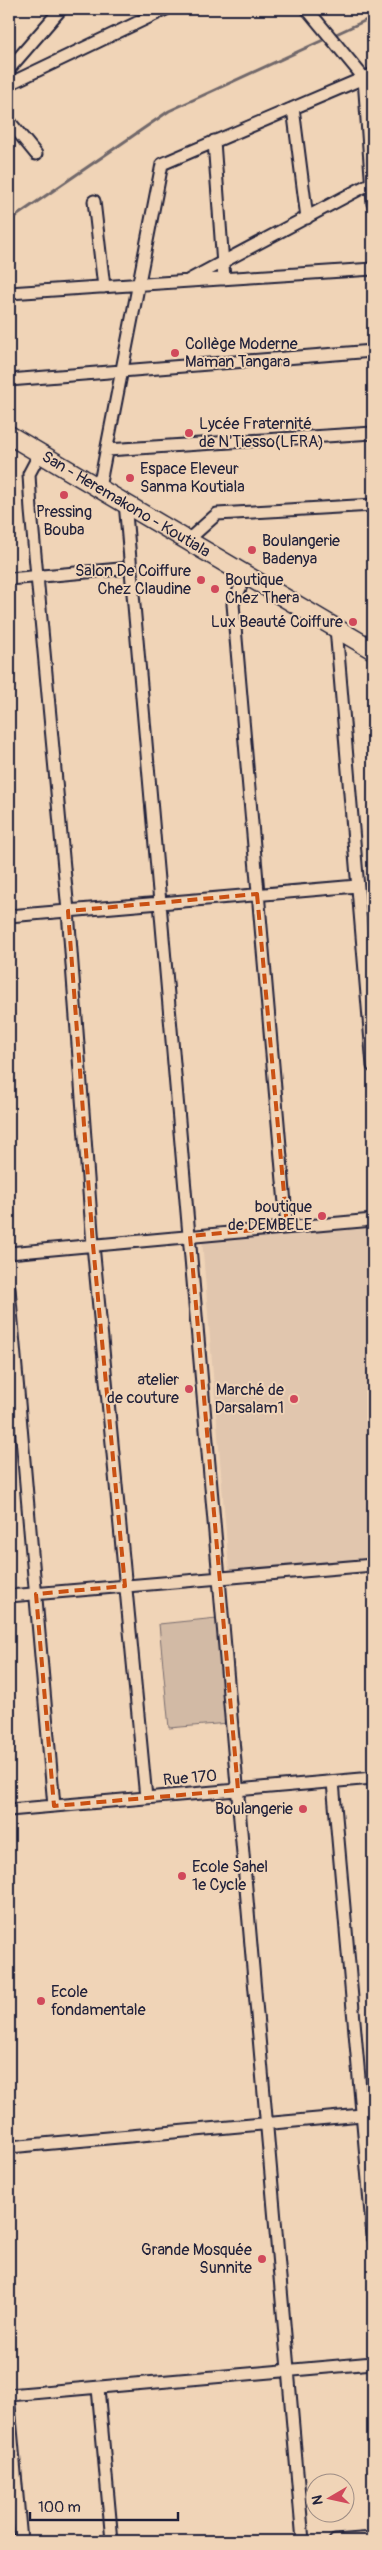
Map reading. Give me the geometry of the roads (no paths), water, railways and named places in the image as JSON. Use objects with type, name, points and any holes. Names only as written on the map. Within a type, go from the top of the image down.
[{"type":"main road","name":"San - Heremakono - Koutiala","points":[[9,435],[39,455],[125,502],[246,576],[373,650]]},
{"type":"street","points":[[9,69],[61,9]]},
{"type":"street","points":[[9,84],[166,9]]},
{"type":"street","points":[[307,9],[369,76],[373,204]]},
{"type":"street","points":[[99,488],[162,164],[369,76]]},
{"type":"street","points":[[293,108],[306,218]]},
{"type":"street","points":[[9,121],[36,154]]},
{"type":"street","points":[[214,141],[224,279]]},
{"type":"street","points":[[186,282],[372,183]]},
{"type":"street","points":[[94,201],[104,287]]},
{"type":"street","points":[[9,293],[373,269]]},
{"type":"street","points":[[9,380],[373,351]]},
{"type":"street","points":[[107,450],[373,433]]},
{"type":"street","points":[[39,455],[29,474],[37,576],[68,911],[93,1245],[146,1798]]},
{"type":"street","points":[[125,502],[304,2541]]},
{"type":"street","points":[[188,540],[217,514],[373,505]]},
{"type":"street","points":[[9,579],[131,568]]},
{"type":"street","points":[[246,576],[234,604],[257,894],[287,1227]]},
{"type":"street","points":[[336,628],[357,886],[369,980],[373,1066]]},
{"type":"street","points":[[9,916],[357,886]]},
{"type":"street","points":[[9,1253],[373,1220]]},
{"type":"street","points":[[9,1288],[54,1806]]},
{"type":"street","points":[[9,1596],[373,1565]]},
{"type":"street","name":"Rue 170","points":[[9,1810],[373,1778]]},
{"type":"street","points":[[333,1782],[368,2114],[373,2237]]},
{"type":"street","points":[[9,2147],[368,2114]]},
{"type":"street","points":[[9,2396],[373,2363]]},
{"type":"street","points":[[98,2388],[112,2541]]},
{"type":"street","points":[[9,2406],[21,2541]]},
{"type":"street","points":[[335,2541],[373,2538]]},
{"type":"waterway","points":[[9,221],[169,111],[373,17]]},
{"type":"place","name":"Collège Moderne Maman Tangara","points":[[175,353]]},
{"type":"place","name":"Lycée Fraternité de N'Tiesso(LFRA)","points":[[189,433]]},
{"type":"place","name":"Espace Eleveur Sanma Koutiala","points":[[130,478]]},
{"type":"place","name":"Pressing Bouba","points":[[64,495]]},
{"type":"place","name":"Boulangerie Badenya","points":[[252,550]]},
{"type":"place","name":"Salon De Coiffure Chez Claudine","points":[[201,580]]},
{"type":"place","name":"Boutique Chez Thera","points":[[215,589]]},
{"type":"place","name":"Lux Beauté Coiffure","points":[[353,622]]},
{"type":"place","name":"boutique de DEMBELE","points":[[322,1216]]},
{"type":"place","name":"atelier de couture","points":[[189,1389]]},
{"type":"place","name":"Marché de Darsalam1","points":[[294,1399]]},
{"type":"place","name":"Boulangerie","points":[[303,1809]]},
{"type":"place","name":"Ecole Sahel 1e Cycle","points":[[182,1876]]},
{"type":"place","name":"Ecole fondamentale","points":[[41,2001]]},
{"type":"place","name":"Grande Mosquée Sunnite","points":[[262,2259]]}]
